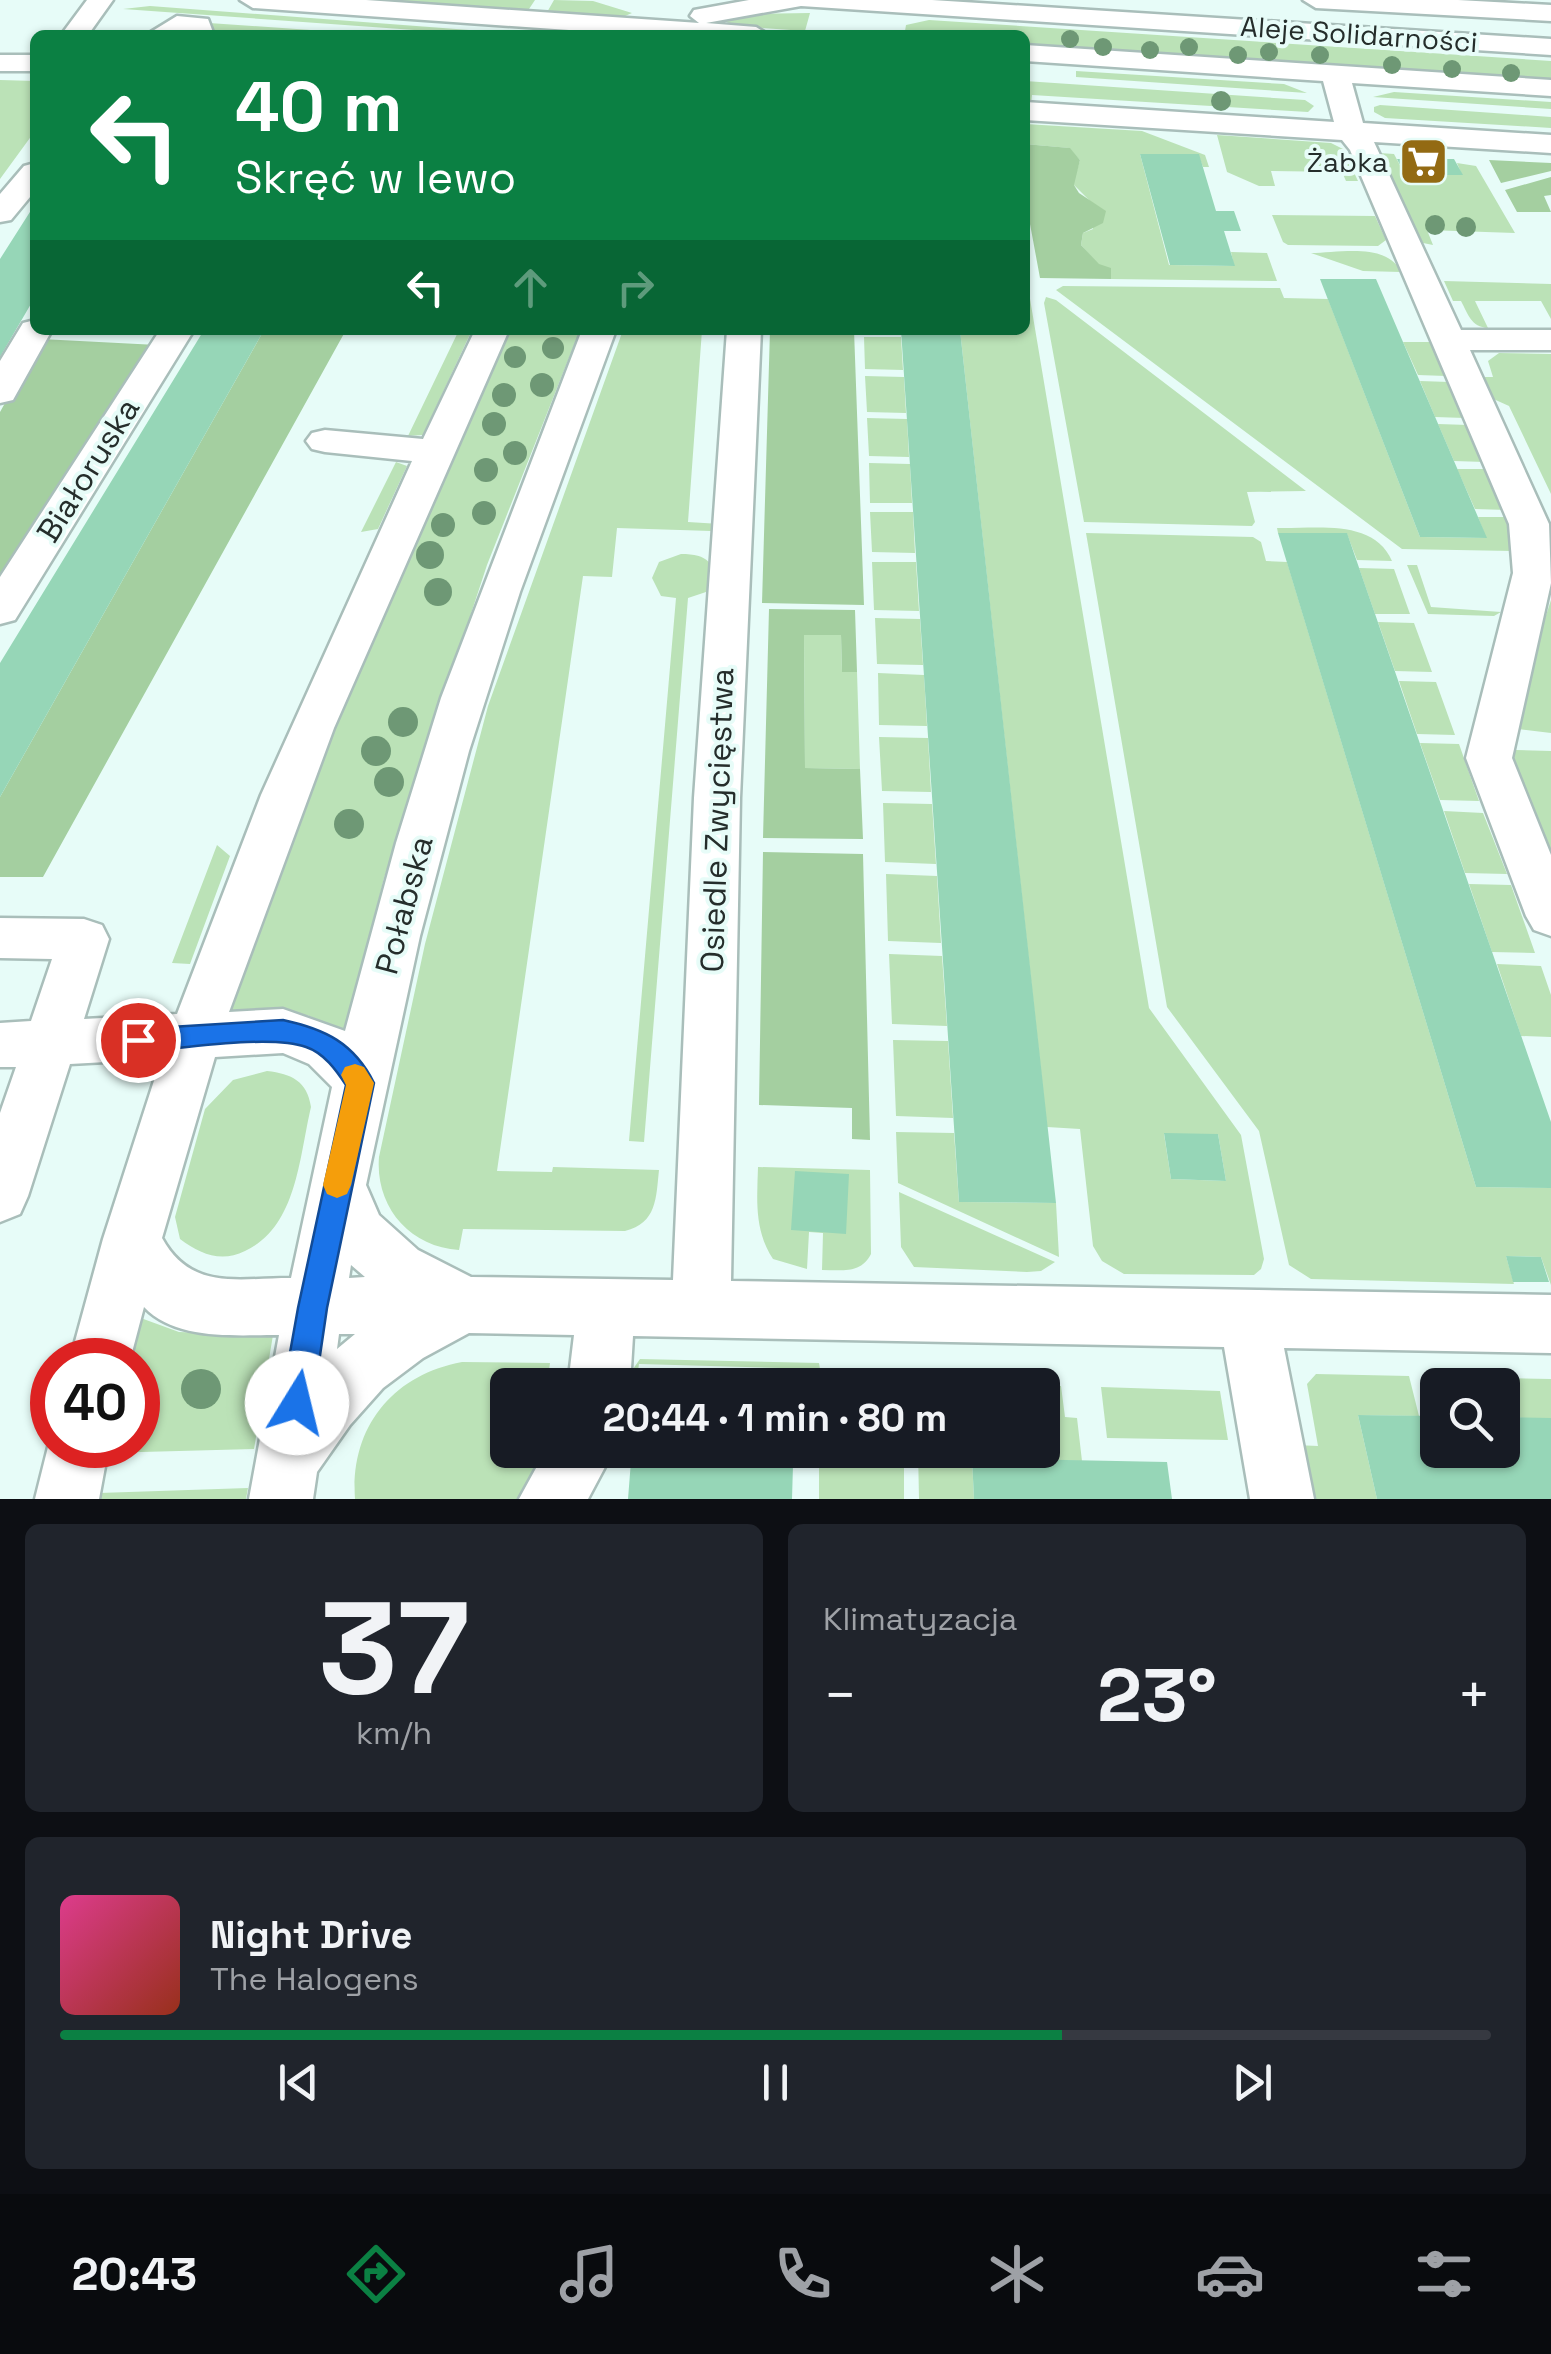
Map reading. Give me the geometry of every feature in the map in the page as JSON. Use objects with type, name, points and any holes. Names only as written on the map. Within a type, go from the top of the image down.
[{"type":"street","points":[[78,30],[100,0]]},
{"type":"street","points":[[253,0],[665,30],[794,0]]},
{"type":"street","points":[[633,0],[665,30]]},
{"type":"street","name":"Aleje Solidarności","points":[[808,0],[1551,46]]},
{"type":"street","points":[[1316,0],[1551,14]]},
{"type":"street","points":[[882,30],[883,23],[895,14],[922,7]]},
{"type":"street","points":[[1060,16],[1275,8],[1551,34]]},
{"type":"street","points":[[534,20],[563,30]]},
{"type":"street","points":[[167,30],[176,24],[200,30]]},
{"type":"street","name":"Aleje Solidarności","points":[[1030,53],[1551,88]]},
{"type":"street","points":[[0,63],[30,63]]},
{"type":"street","points":[[1335,74],[1351,132],[1364,149],[1529,524],[1533,573],[1490,758],[1551,916]]},
{"type":"street","points":[[1030,111],[1551,144]]},
{"type":"street","points":[[0,213],[30,183]]},
{"type":"street","points":[[0,392],[33,335]]},
{"type":"street","name":"Białoruska","points":[[0,610],[174,335]]},
{"type":"street","points":[[106,1338],[194,1038],[257,864],[332,678],[490,335]]},
{"type":"street","name":"Połabska","points":[[284,1483],[337,1184],[446,748],[486,629],[597,335]]},
{"type":"street","name":"Osiedle Zwycięstwa","points":[[700,1310],[717,798],[744,335]]},
{"type":"street","points":[[1449,340],[1551,340]]},
{"type":"street","points":[[326,442],[436,452]]},
{"type":"street","points":[[0,938],[84,939],[26,1045],[0,1196]]},
{"type":"street","points":[[26,1045],[283,1031],[316,1038],[342,1057],[360,1083]]},
{"type":"street","points":[[337,1184],[359,1234],[397,1269],[466,1305]]},
{"type":"street","points":[[132,1240],[149,1271],[173,1296],[214,1307],[466,1305],[1551,1324]]},
{"type":"street","points":[[284,1483],[318,1413],[352,1372],[406,1332],[466,1305]]},
{"type":"street","points":[[601,1368],[606,1307]]},
{"type":"street","points":[[1249,1320],[1282,1499]]},
{"type":"street","points":[[66,1499],[73,1468]]},
{"type":"street","points":[[550,1499],[571,1468]]},
{"type":"street","points":[[593,1499],[595,1468]]},
{"type":"green space","points":[[353,0],[535,0],[527,12]]},
{"type":"green space","points":[[554,0],[593,1],[632,13],[618,19],[546,14]]},
{"type":"green space","points":[[150,6],[469,30],[415,30],[123,9]]},
{"type":"green space","points":[[810,13],[805,30],[736,26],[724,21],[747,14]]},
{"type":"green space","points":[[929,20],[1551,61],[1551,80],[1030,45],[1030,30],[905,30],[906,25]]},
{"type":"green space","points":[[209,23],[310,30],[211,30]]},
{"type":"green space","points":[[1076,71],[1284,84],[1307,93],[1076,77]]},
{"type":"green space","points":[[0,80],[30,81],[30,138],[0,179]]},
{"type":"green space","points":[[1030,81],[1305,100],[1314,106],[1308,112],[1032,95],[1031,104]]},
{"type":"green space","points":[[1394,92],[1551,102],[1551,109],[1373,97]]},
{"type":"green space","points":[[1374,107],[1551,117],[1551,128],[1385,118],[1374,112]]},
{"type":"green space","points":[[1030,124],[1142,131],[1205,155],[1209,167],[1203,167],[1198,154],[1140,154],[1169,265],[1234,266],[1231,252],[1267,253],[1277,281],[1111,279],[1081,245],[1083,233],[1093,229],[1091,202],[1073,184],[1080,160],[1069,148],[1030,144]]},
{"type":"green space","points":[[1217,135],[1331,143],[1343,149],[1358,181],[1346,181],[1342,172],[1271,171],[1275,186],[1259,186],[1227,172]]},
{"type":"green space","points":[[1030,144],[1070,148],[1080,160],[1074,185],[1079,193],[1106,211],[1103,223],[1083,233],[1081,245],[1099,264],[1111,268],[1111,279],[1040,278],[1030,224]]},
{"type":"green space","points":[[1379,153],[1394,154],[1405,175],[1462,175],[1457,163],[1476,166],[1515,233],[1427,230],[1433,245],[1423,243]]},
{"type":"green space","points":[[1489,160],[1551,163],[1551,171],[1501,183]]},
{"type":"green space","points":[[1551,177],[1551,195],[1544,196],[1551,212],[1517,212],[1505,190]]},
{"type":"green space","points":[[1272,215],[1375,216],[1386,240],[1378,246],[1288,245]]},
{"type":"green space","points":[[1311,253],[1374,253],[1385,256],[1401,272],[1363,271]]},
{"type":"green space","points":[[1444,281],[1551,284],[1551,319],[1541,301],[1475,301],[1488,328],[1482,327],[1471,319],[1461,301],[1453,301]]},
{"type":"green space","points":[[1063,286],[1280,288],[1284,298],[1328,299],[1420,537],[1486,538],[1478,517],[1511,517],[1512,551],[1402,549],[1056,290]]},
{"type":"green space","points":[[1046,297],[1056,300],[1306,491],[1247,492],[1255,522],[1252,526],[1084,522]]},
{"type":"green space","points":[[1030,299],[1149,1008],[1241,1135],[1264,1259],[1261,1269],[1254,1275],[1124,1274],[1102,1261],[1093,1246],[1080,1129],[1047,1127],[961,335],[1030,335]],"holes":[[[1164,1134],[1218,1134],[1226,1181],[1171,1179]]]},
{"type":"green space","points":[[261,335],[343,335],[43,877],[0,877],[0,797]]},
{"type":"green space","points":[[457,335],[470,335],[423,435],[408,436]]},
{"type":"green space","points":[[503,335],[578,335],[487,565],[384,878],[346,1031],[307,1015],[227,1012],[296,811]]},
{"type":"green space","points":[[621,335],[702,335],[688,522],[720,524],[711,531],[617,528],[612,577],[583,576],[497,1171],[552,1172],[553,1167],[659,1170],[653,1208],[643,1222],[625,1231],[463,1229],[459,1250],[425,1241],[399,1221],[383,1192],[379,1157],[425,944],[488,706]]},
{"type":"green space","points":[[770,335],[854,335],[864,605],[762,603]]},
{"type":"green space","points":[[864,337],[901,337],[903,370],[865,369]]},
{"type":"green space","points":[[41,339],[157,345],[0,589],[0,412]]},
{"type":"green space","points":[[1403,342],[1431,342],[1446,376],[1418,375]]},
{"type":"green space","points":[[1499,353],[1551,354],[1551,494],[1509,406],[1489,397],[1480,377],[1493,377],[1488,361]]},
{"type":"green space","points":[[865,376],[904,377],[906,413],[867,412]]},
{"type":"green space","points":[[1420,381],[1449,382],[1465,418],[1435,417]]},
{"type":"green space","points":[[867,418],[907,419],[909,457],[869,456]]},
{"type":"green space","points":[[1438,424],[1468,425],[1485,462],[1454,461]]},
{"type":"green space","points":[[396,462],[407,466],[378,529],[361,532]]},
{"type":"green space","points":[[869,463],[910,464],[912,503],[870,503]]},
{"type":"green space","points":[[1457,469],[1490,469],[1507,510],[1475,509]]},
{"type":"green space","points":[[870,512],[913,512],[915,553],[872,552]]},
{"type":"green space","points":[[1277,528],[1358,532],[1383,547],[1392,561],[1357,560],[1347,534],[1278,533]]},
{"type":"green space","points":[[1086,533],[1253,537],[1261,542],[1266,561],[1287,562],[1476,1187],[1551,1188],[1551,1285],[1541,1257],[1506,1256],[1514,1284],[1311,1279],[1289,1265],[1259,1131],[1167,1007]]},
{"type":"green space","points":[[681,554],[704,558],[715,572],[718,588],[688,598],[644,1142],[629,1141],[676,598],[661,596],[652,578],[659,562]]},
{"type":"green space","points":[[872,562],[916,562],[919,611],[874,610]]},
{"type":"green space","points":[[1407,565],[1417,565],[1431,607],[1501,612],[1494,616],[1428,614]]},
{"type":"green space","points":[[1359,568],[1394,569],[1410,614],[1375,614]]},
{"type":"green space","points":[[1551,600],[1551,733],[1518,729],[1513,716]]},
{"type":"green space","points":[[769,609],[855,610],[857,672],[842,672],[841,635],[804,635],[805,768],[860,769],[863,839],[763,838]]},
{"type":"green space","points":[[875,618],[920,619],[923,665],[877,664]]},
{"type":"green space","points":[[1378,622],[1414,623],[1432,672],[1395,671]]},
{"type":"green space","points":[[804,634],[841,635],[842,672],[857,672],[860,769],[805,768]]},
{"type":"green space","points":[[878,673],[924,675],[927,726],[879,725]]},
{"type":"green space","points":[[1399,681],[1436,682],[1455,735],[1417,734]]},
{"type":"green space","points":[[879,737],[928,738],[931,792],[882,791]]},
{"type":"green space","points":[[1420,743],[1459,744],[1479,801],[1440,800]]},
{"type":"green space","points":[[1551,751],[1551,877],[1510,753]]},
{"type":"green space","points":[[883,803],[932,804],[936,864],[885,862]]},
{"type":"green space","points":[[1444,811],[1483,813],[1507,874],[1465,873]]},
{"type":"green space","points":[[217,845],[230,856],[190,964],[172,963]]},
{"type":"green space","points":[[763,852],[863,854],[870,1140],[852,1139],[852,1108],[759,1105]]},
{"type":"green space","points":[[886,874],[937,876],[941,943],[888,941]]},
{"type":"green space","points":[[1469,884],[1511,885],[1535,953],[1492,952]]},
{"type":"green space","points":[[889,954],[942,956],[947,1026],[892,1024]]},
{"type":"green space","points":[[1497,964],[1541,966],[1551,995],[1551,1037],[1521,1036]]},
{"type":"green space","points":[[893,1040],[948,1041],[953,1118],[896,1116]]},
{"type":"green space","points":[[267,1071],[297,1080],[311,1107],[293,1189],[276,1226],[262,1240],[236,1255],[203,1253],[180,1239],[175,1217],[205,1109],[233,1080]]},
{"type":"green space","points":[[896,1132],[954,1133],[959,1202],[1056,1203],[1059,1257],[898,1183]]},
{"type":"green space","points":[[758,1167],[870,1170],[871,1254],[867,1260],[850,1270],[822,1270],[823,1233],[809,1232],[807,1269],[773,1259],[760,1226]]},
{"type":"green space","points":[[899,1192],[1055,1262],[1041,1271],[1027,1272],[914,1267],[901,1247]]},
{"type":"green space","points":[[138,1317],[179,1332],[273,1335],[254,1449],[160,1452],[160,1338],[133,1338]]},
{"type":"green space","points":[[640,1359],[819,1363],[820,1368],[639,1364],[634,1368]]},
{"type":"green space","points":[[462,1362],[550,1363],[549,1368],[490,1368],[490,1468],[536,1468],[534,1481],[517,1499],[355,1499],[355,1473],[368,1428],[396,1392],[437,1369]]},
{"type":"green space","points":[[1316,1374],[1409,1376],[1419,1416],[1358,1415],[1377,1499],[1306,1499],[1295,1445],[1318,1446],[1307,1384]]},
{"type":"green space","points":[[1520,1378],[1551,1379],[1551,1419],[1520,1418]]},
{"type":"green space","points":[[1060,1386],[1065,1417],[1077,1418],[1082,1461],[1060,1460]]},
{"type":"green space","points":[[1101,1387],[1220,1391],[1228,1440],[1107,1438]]},
{"type":"green space","points":[[819,1468],[904,1468],[904,1499],[819,1499]]},
{"type":"green space","points":[[918,1468],[972,1468],[974,1499],[919,1499]]},
{"type":"green space","points":[[248,1488],[246,1499],[98,1499],[99,1493]]},
{"type":"building","points":[[1140,154],[1199,154],[1216,211],[1234,211],[1241,231],[1224,231],[1235,266],[1170,265]]},
{"type":"building","points":[[1397,159],[1454,159],[1463,175],[1405,175]]},
{"type":"building","points":[[30,212],[30,306],[0,357],[0,259]]},
{"type":"building","points":[[1320,279],[1376,279],[1487,538],[1420,537]]},
{"type":"building","points":[[201,335],[261,335],[0,797],[0,663]]},
{"type":"building","points":[[901,335],[961,335],[1056,1203],[959,1202]]},
{"type":"building","points":[[1278,533],[1347,533],[1551,1122],[1551,1188],[1476,1187]]},
{"type":"building","points":[[1164,1133],[1218,1134],[1226,1181],[1171,1179]]},
{"type":"building","points":[[795,1171],[849,1174],[846,1234],[791,1230]]},
{"type":"building","points":[[1506,1256],[1541,1257],[1549,1282],[1513,1282]]},
{"type":"building","points":[[1358,1415],[1420,1416],[1420,1468],[1520,1468],[1520,1417],[1551,1418],[1551,1499],[1377,1499]]},
{"type":"building","points":[[1060,1460],[1167,1462],[1172,1499],[974,1499],[972,1468],[1060,1468]]},
{"type":"building","points":[[630,1468],[793,1468],[792,1499],[628,1499]]},
{"type":"slow traffic","points":[[337,1185],[360,1083],[355,1075]]},
{"type":"place","name":"Żabka","points":[[1423,162]]},
{"type":"route","points":[[138,1040],[283,1031],[316,1038],[342,1057],[360,1083],[312,1308],[297,1403]]}]
